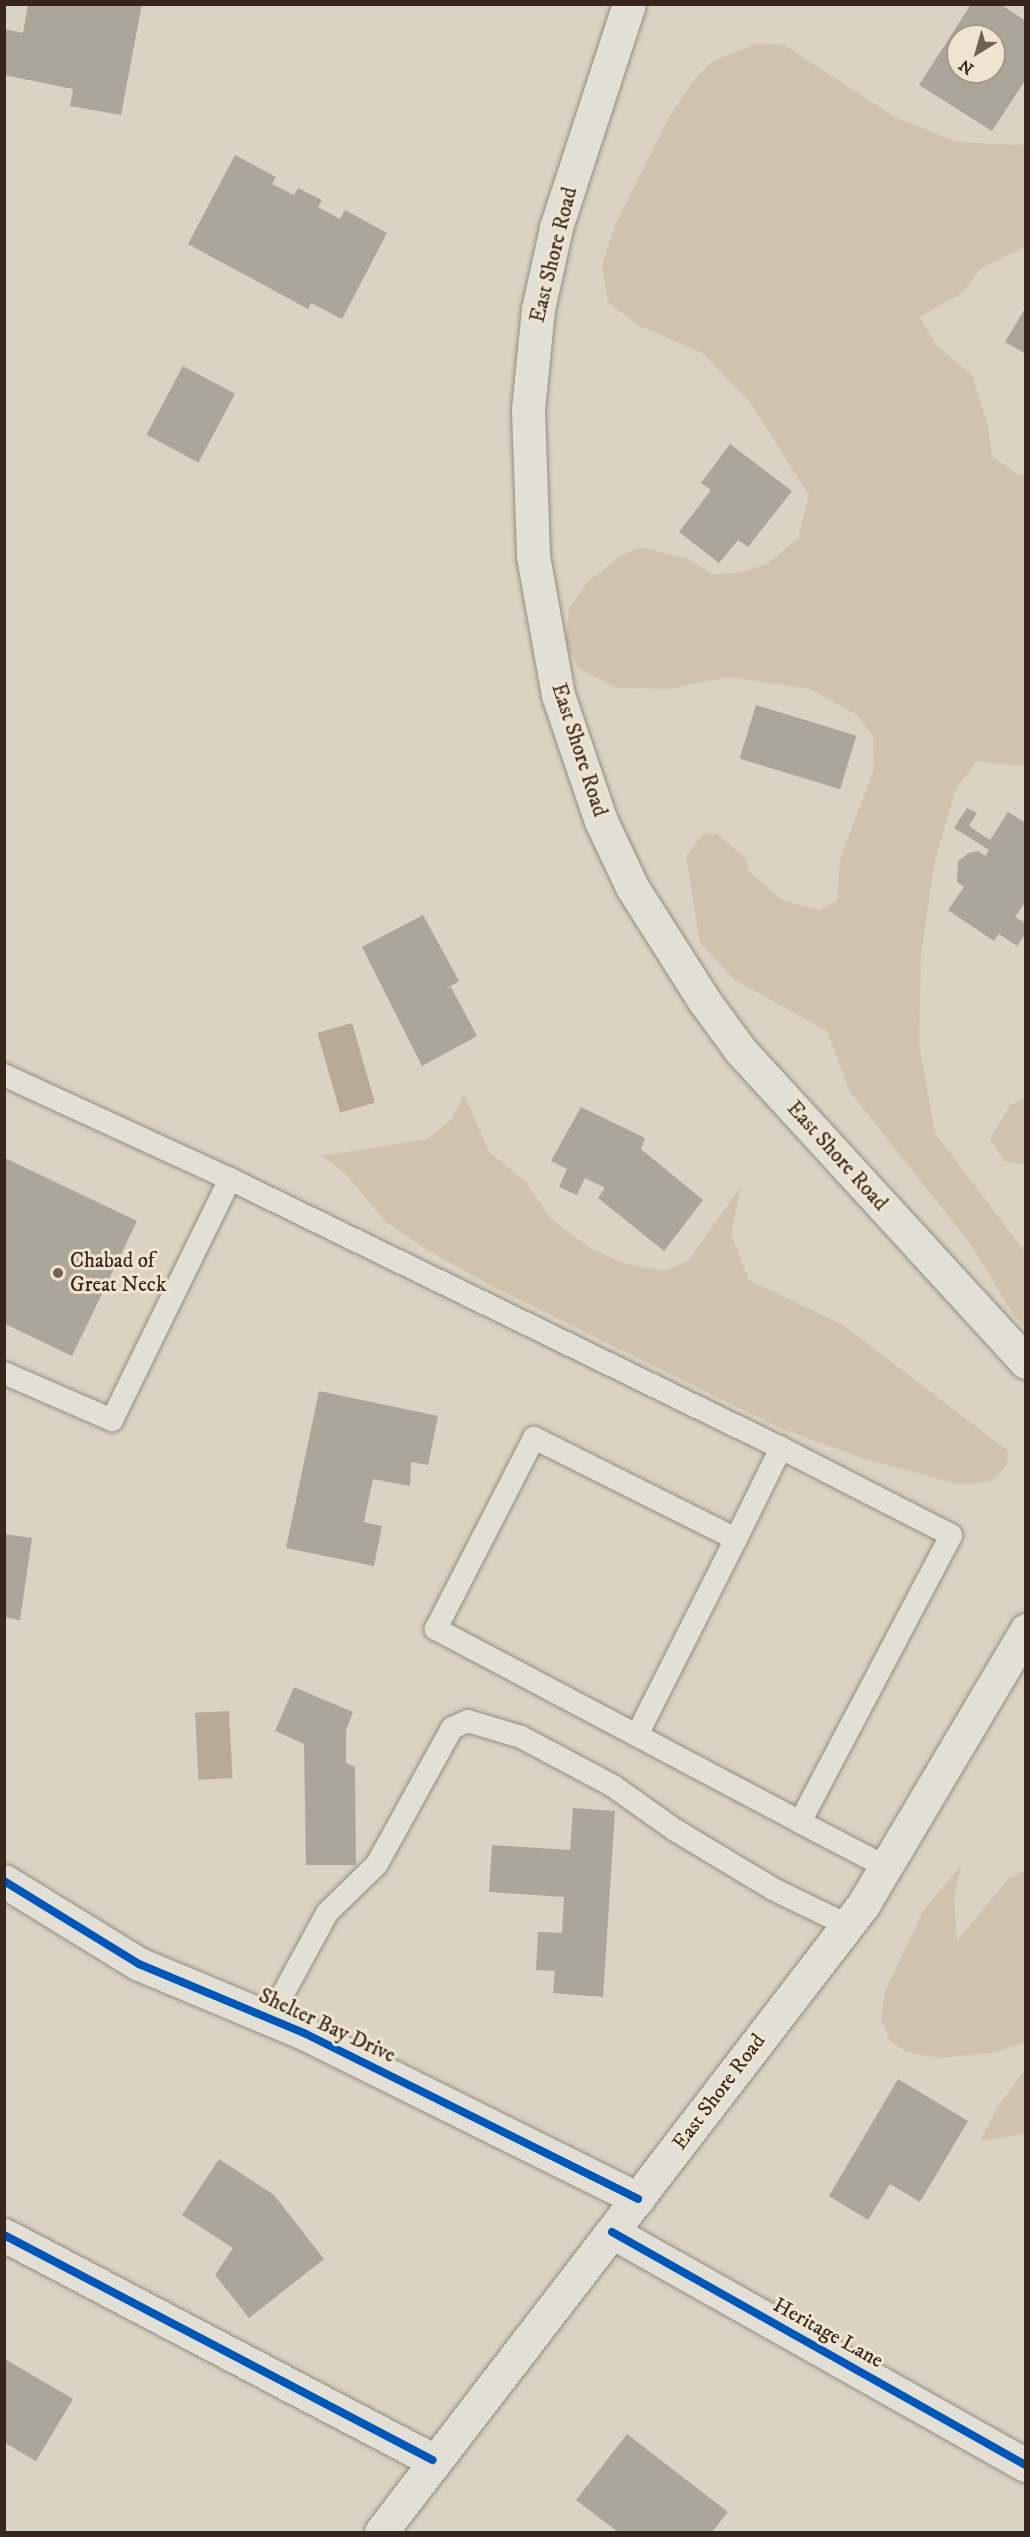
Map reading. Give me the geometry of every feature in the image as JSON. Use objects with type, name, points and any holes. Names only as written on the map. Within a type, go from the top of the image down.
[{"type":"main road","name":"East Shore Road","points":[[629,4],[556,228],[538,309],[528,411],[533,556],[558,695],[602,821],[632,887],[705,1002],[741,1051],[1026,1362]]},
{"type":"main road","name":"East Shore Road","points":[[381,2532],[433,2460],[638,2199],[847,1925],[886,1867],[1026,1630]]},
{"type":"main road","name":"Shelter Bay Drive","points":[[4,1881],[139,1964],[270,2018],[638,2199]]},
{"type":"main road","name":"Heritage Lane","points":[[612,2232],[1026,2465]]},
{"type":"main road","points":[[4,2235],[433,2460]]},
{"type":"lane","points":[[4,1075],[230,1179],[781,1448],[951,1535],[800,1822]]},
{"type":"lane","points":[[4,1373],[112,1420],[230,1179]]},
{"type":"lane","points":[[736,1539],[534,1438],[436,1629],[886,1867]]},
{"type":"lane","points":[[637,1735],[781,1448]]},
{"type":"lane","points":[[270,2018],[327,1913],[377,1864],[452,1728],[468,1721],[521,1737],[592,1775],[773,1889],[847,1925]]},
{"type":"shaded area","points":[[758,43],[784,45],[895,117],[957,142],[1025,145],[1025,247],[981,268],[962,293],[919,317],[937,346],[972,375],[988,426],[992,456],[1018,475],[1025,475],[1025,764],[1017,766],[977,761],[956,789],[935,860],[921,954],[919,1044],[935,1133],[1025,1252],[1025,1326],[1013,1314],[970,1243],[850,1092],[827,1031],[735,980],[700,943],[686,856],[704,833],[717,834],[745,858],[749,871],[782,900],[820,910],[837,900],[840,859],[874,769],[873,736],[857,715],[810,689],[728,677],[668,689],[617,688],[578,668],[566,642],[569,608],[588,582],[619,557],[640,547],[686,558],[713,574],[740,573],[768,563],[798,538],[809,495],[749,401],[702,353],[638,325],[608,302],[602,265],[615,225],[669,117],[694,80],[711,62]]},
{"type":"shaded area","points":[[352,1023],[375,1103],[340,1113],[317,1033]]},
{"type":"shaded area","points":[[464,1094],[489,1152],[526,1182],[551,1219],[590,1248],[623,1263],[664,1271],[688,1261],[741,1186],[731,1234],[749,1280],[843,1325],[1008,1451],[1007,1465],[992,1481],[962,1485],[867,1460],[778,1427],[493,1287],[421,1246],[385,1221],[345,1173],[322,1156],[427,1139],[451,1120]]},
{"type":"shaded area","points":[[1025,1098],[1025,1165],[1004,1161],[990,1139],[1010,1105]]},
{"type":"shaded area","points":[[229,1711],[233,1778],[199,1780],[195,1713]]},
{"type":"shaded area","points":[[961,1866],[954,1897],[957,1941],[1008,1879],[1025,1870],[1025,2042],[993,2053],[938,2058],[907,2052],[890,2041],[881,2019],[885,1991],[924,1909]]},
{"type":"shaded area","points":[[1025,2069],[1025,2134],[980,2141],[997,2108]]},
{"type":"building","points":[[28,4],[142,4],[121,115],[70,106],[73,89],[4,75],[4,29],[23,33]]},
{"type":"building","points":[[971,4],[1000,4],[1026,21],[1026,79],[992,131],[919,85],[946,43],[946,84],[1006,84],[1006,24],[958,24]]},
{"type":"building","points":[[235,155],[276,177],[272,184],[294,195],[298,188],[322,200],[318,207],[340,219],[345,210],[387,233],[342,319],[311,303],[308,309],[188,244]]},
{"type":"building","points":[[1026,307],[1026,354],[1005,342]]},
{"type":"building","points":[[183,366],[235,394],[198,463],[146,435]]},
{"type":"building","points":[[730,444],[792,491],[748,547],[738,540],[719,563],[679,532],[711,490],[701,483]]},
{"type":"building","points":[[756,705],[856,736],[840,789],[740,759]]},
{"type":"building","points":[[967,808],[977,813],[969,826],[990,840],[1008,812],[1026,823],[1026,901],[1015,917],[1026,923],[1026,933],[1017,946],[999,934],[994,941],[948,910],[964,887],[957,882],[958,861],[969,853],[978,851],[985,856],[989,850],[954,828]]},
{"type":"building","points":[[423,915],[459,981],[444,990],[451,987],[477,1036],[422,1066],[362,947]]},
{"type":"building","points":[[581,1107],[645,1138],[641,1149],[703,1200],[664,1251],[598,1198],[605,1188],[585,1178],[577,1195],[559,1187],[567,1169],[551,1161]]},
{"type":"building","name":"Chabad of Great Neck","points":[[5,1158],[137,1221],[72,1356],[5,1324]]},
{"type":"building","points":[[319,1391],[438,1416],[428,1465],[411,1462],[410,1486],[373,1479],[364,1522],[382,1526],[374,1566],[286,1548]]},
{"type":"building","points":[[4,1534],[32,1538],[20,1620],[4,1617]]},
{"type":"building","points":[[294,1687],[353,1712],[346,1731],[346,1763],[355,1767],[356,1865],[306,1865],[304,1744],[275,1731]]},
{"type":"building","points":[[573,1808],[615,1811],[603,1997],[553,1993],[555,1971],[536,1970],[538,1932],[562,1933],[564,1897],[489,1892],[492,1845],[570,1850]]},
{"type":"building","points":[[898,2079],[968,2121],[920,2202],[890,2184],[868,2220],[829,2196]]},
{"type":"building","points":[[219,2159],[274,2195],[324,2259],[249,2318],[215,2275],[233,2248],[182,2215]]},
{"type":"building","points":[[5,2359],[73,2399],[36,2461],[5,2443]]},
{"type":"building","points":[[627,2434],[728,2512],[712,2532],[618,2532],[576,2500]]},
{"type":"cycle path","points":[[4,1881],[139,1964],[304,2033],[638,2199]]},
{"type":"cycle path","points":[[612,2232],[1026,2465]]},
{"type":"cycle path","points":[[4,2235],[433,2460]]},
{"type":"place","name":"Chabad of Great Neck","points":[[58,1273]]}]
